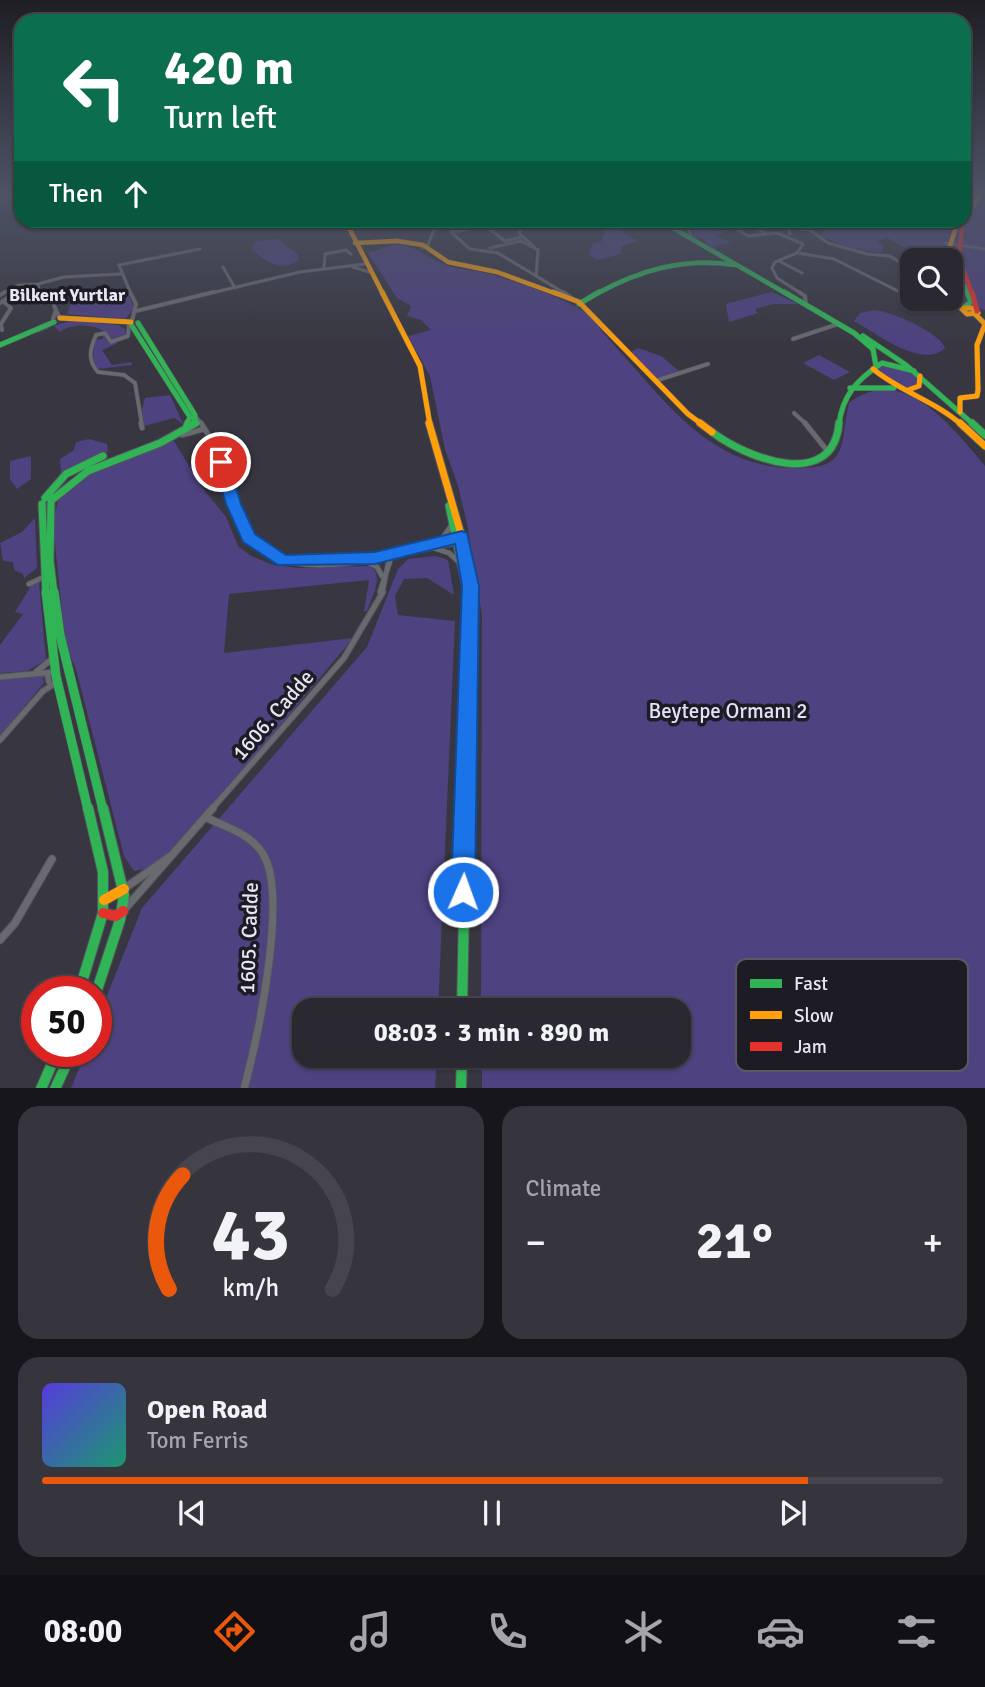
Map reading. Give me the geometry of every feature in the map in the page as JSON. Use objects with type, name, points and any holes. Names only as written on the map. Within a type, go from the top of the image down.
[{"type":"street","points":[[355,243],[420,366],[431,433],[470,586],[462,998]]},
{"type":"street","points":[[324,268],[324,255],[395,243],[424,245],[449,264],[493,273],[580,302],[638,275],[690,261],[718,258]]},
{"type":"street","points":[[485,249],[513,243]]},
{"type":"street","points":[[524,243],[538,250]]},
{"type":"street","points":[[529,243],[538,250]]},
{"type":"street","points":[[697,243],[718,258],[872,341],[914,370],[985,435]]},
{"type":"street","points":[[797,253],[801,243]]},
{"type":"street","points":[[828,243],[867,254],[890,256],[900,262]]},
{"type":"street","points":[[464,244],[498,253],[580,302],[704,428],[745,455],[765,462],[790,465],[810,462],[829,453],[835,445],[843,398],[850,388],[875,368],[893,363],[914,370]]},
{"type":"street","points":[[955,245],[985,249]]},
{"type":"street","points":[[955,245],[957,264],[975,296],[976,313],[985,324],[977,345],[983,377],[977,396],[960,398],[960,412]]},
{"type":"street","points":[[142,428],[135,383],[124,375],[98,372],[90,364],[90,348],[96,335],[105,333],[111,342],[121,341],[128,336],[133,321],[135,299],[120,274],[119,265],[200,249]]},
{"type":"street","points":[[536,276],[538,250]]},
{"type":"street","points":[[806,305],[804,296],[777,278],[772,265],[797,253],[834,259],[900,292]]},
{"type":"street","points":[[779,260],[802,273]]},
{"type":"street","points":[[223,267],[235,288]]},
{"type":"street","points":[[352,267],[366,267]]},
{"type":"street","points":[[0,344],[56,318],[133,321],[235,288],[324,268],[366,267]]},
{"type":"street","points":[[324,268],[366,267]]},
{"type":"street","points":[[0,295],[18,285],[38,284],[58,276],[83,278],[120,274]]},
{"type":"street","points":[[963,283],[971,299],[963,307],[964,313],[976,313]]},
{"type":"street","points":[[2,303],[30,284]]},
{"type":"street","points":[[38,284],[41,288],[40,299],[53,303],[56,318]]},
{"type":"street","points":[[2,303],[10,306],[10,312],[1,324],[2,330]]},
{"type":"street","points":[[133,321],[204,429],[224,470],[244,531],[255,544],[277,558],[294,562],[390,557],[439,541],[459,540]]},
{"type":"street","points":[[84,976],[103,913],[104,900],[93,823],[54,678],[48,576],[48,500],[56,482],[72,470],[178,432],[190,424],[190,417],[133,321]]},
{"type":"street","points":[[793,339],[838,324]]},
{"type":"street","points":[[854,333],[873,349],[875,368],[884,380],[943,408],[985,446]]},
{"type":"street","points":[[655,381],[708,364]]},
{"type":"street","points":[[850,388],[884,386],[905,390],[919,386],[920,376]]},
{"type":"street","points":[[794,413],[811,426],[816,441],[829,453]]},
{"type":"street","points":[[48,500],[69,481],[92,466],[174,436],[193,427],[198,420]]},
{"type":"street","points":[[174,436],[204,429]]},
{"type":"street","points":[[449,501],[452,526],[459,540],[461,564],[470,603]]},
{"type":"street","points":[[439,541],[452,526]]},
{"type":"street","points":[[403,552],[459,540]]},
{"type":"street","points":[[433,547],[449,553],[461,564]]},
{"type":"street","name":"1606. Cadde","points":[[380,593],[390,557]]},
{"type":"street","name":"1606. Cadde","points":[[123,911],[179,851],[344,658],[361,632],[380,593],[390,557]]},
{"type":"street","points":[[363,559],[377,566],[383,578]]},
{"type":"street","points":[[29,584],[48,576]]},
{"type":"street","points":[[48,576],[59,636],[124,889],[123,911],[102,976]]},
{"type":"street","points":[[30,674],[46,667],[53,657]]},
{"type":"street","points":[[46,673],[50,678],[64,677],[69,668]]},
{"type":"street","points":[[0,677],[46,673],[54,678]]},
{"type":"street","points":[[0,740],[54,678]]},
{"type":"street","name":"1605. Cadde","points":[[207,818],[254,843],[267,864],[270,882],[266,997],[244,1088]]},
{"type":"street","name":"1606. Cadde","points":[[124,889],[179,851]]},
{"type":"street","points":[[0,940],[15,923],[52,859]]},
{"type":"street","points":[[104,900],[124,889]]},
{"type":"street","points":[[103,913],[116,916],[123,911]]},
{"type":"street","points":[[41,1088],[50,1067]]},
{"type":"street","points":[[55,1088],[65,1067]]},
{"type":"street","points":[[461,1088],[462,1068]]},
{"type":"green space","points":[[255,243],[282,243],[298,254],[299,260],[279,266],[262,258],[251,248]]},
{"type":"green space","points":[[593,243],[631,243],[621,246],[621,254],[597,260],[588,254]]},
{"type":"green space","points":[[707,243],[732,243],[717,245],[715,250]]},
{"type":"green space","points":[[837,243],[879,243],[884,246],[881,253],[849,248]]},
{"type":"green space","points":[[896,243],[985,243],[985,310],[963,304],[963,248],[905,248]]},
{"type":"green space","name":"Beytepe Ormanı 2","points":[[395,244],[415,249],[449,266],[490,274],[559,298],[580,309],[593,320],[690,426],[734,455],[761,464],[809,468],[832,460],[842,444],[849,403],[869,392],[889,390],[908,395],[926,405],[943,419],[985,466],[985,1088],[482,1088],[482,1068],[691,1068],[691,998],[481,998],[482,616],[468,528],[458,486],[445,449],[430,376],[408,336],[431,330],[421,320],[407,316],[411,306],[397,298],[368,253]]},
{"type":"green space","points":[[772,292],[798,304],[773,304],[755,309],[758,313],[729,322],[726,304]]},
{"type":"green space","points":[[128,294],[134,308],[125,319],[67,314],[71,303]]},
{"type":"green space","points":[[874,310],[892,314],[914,324],[935,336],[945,348],[936,354],[912,352],[854,321],[860,313]]},
{"type":"green space","points":[[71,321],[118,325],[125,329],[126,336],[112,340],[102,330],[87,326],[72,327],[60,332],[54,326],[38,333],[38,330]]},
{"type":"green space","points":[[103,335],[109,343],[118,343],[102,350],[112,365],[131,362],[132,365],[97,369],[93,360],[95,340],[103,339]]},
{"type":"green space","points":[[638,348],[661,356],[679,371],[657,379],[631,352]]},
{"type":"green space","points":[[819,355],[850,372],[834,380],[803,363]]},
{"type":"green space","points":[[885,365],[905,368],[916,375],[918,385],[906,387],[895,384],[877,369]]},
{"type":"green space","points":[[170,395],[183,424],[174,418],[144,426],[142,409],[145,398]]},
{"type":"green space","points":[[89,439],[107,444],[108,452],[61,474],[60,459],[74,450],[76,442]]},
{"type":"green space","points":[[174,441],[201,486],[226,517],[238,546],[251,556],[273,565],[299,568],[371,566],[377,576],[377,582],[367,611],[364,611],[369,580],[229,594],[224,653],[353,638],[178,849],[150,868],[134,871],[124,856],[76,669],[65,644],[53,523],[58,500],[74,481],[109,461]]},
{"type":"green space","points":[[31,456],[31,479],[17,489],[10,479],[10,461]]},
{"type":"green space","points":[[35,518],[37,568],[24,578],[23,574],[14,570],[13,562],[3,561],[0,543],[22,532]]},
{"type":"green space","points":[[436,556],[448,560],[454,595],[427,578],[404,579],[395,596],[398,615],[455,621],[439,998],[292,998],[292,1068],[436,1068],[435,1088],[71,1088],[79,1067],[112,1067],[112,983],[142,908],[367,647],[398,569],[408,559]]},
{"type":"green space","points":[[39,582],[46,660],[27,671],[0,673],[0,645],[23,614],[15,612],[32,584]]},
{"type":"green space","points":[[43,676],[44,683],[0,736],[0,680]]},
{"type":"traffic: fast","points":[[698,243],[854,333],[873,349],[876,366]]},
{"type":"traffic: fast","points":[[579,304],[634,275],[654,269],[694,262],[735,265]]},
{"type":"traffic: fast","points":[[964,307],[971,302],[965,286]]},
{"type":"traffic: fast","points":[[0,345],[54,322]]},
{"type":"traffic: fast","points":[[53,499],[70,483],[105,462],[160,443],[196,424],[195,415],[138,323]]},
{"type":"traffic: fast","points":[[132,326],[190,417],[186,428]]},
{"type":"traffic: fast","points":[[863,336],[906,365],[985,435]]},
{"type":"traffic: fast","points":[[712,432],[748,455],[761,460],[788,464],[816,458],[834,447],[842,409],[853,386],[882,363],[914,371]]},
{"type":"traffic: fast","points":[[850,388],[894,388]]},
{"type":"traffic: fast","points":[[45,498],[66,474],[103,456]]},
{"type":"traffic: fast","points":[[51,502],[50,561],[60,635],[124,895],[120,920],[102,976]]},
{"type":"traffic: fast","points":[[42,504],[44,577],[56,676],[103,872],[103,913],[84,976]]},
{"type":"traffic: fast","points":[[449,506],[468,598]]},
{"type":"traffic: fast","points":[[462,998],[470,586],[463,541]]},
{"type":"traffic: fast","points":[[41,1088],[51,1067]]},
{"type":"traffic: fast","points":[[55,1088],[65,1067]]},
{"type":"traffic: fast","points":[[461,1088],[462,1068]]},
{"type":"traffic: slow","points":[[355,243],[360,243]]},
{"type":"traffic: slow","points":[[357,243],[420,366],[431,433],[463,541]]},
{"type":"traffic: slow","points":[[409,243],[423,245],[448,262],[497,272],[579,302],[688,414],[712,432]]},
{"type":"traffic: slow","points":[[950,248],[951,243]]},
{"type":"traffic: slow","points":[[961,308],[972,308],[978,313],[967,314],[961,308]]},
{"type":"traffic: slow","points":[[960,412],[960,398],[977,396],[978,390],[977,345],[985,324],[975,314]]},
{"type":"traffic: slow","points":[[60,318],[131,322]]},
{"type":"traffic: slow","points":[[873,369],[892,385],[943,408],[985,446]]},
{"type":"traffic: slow","points":[[908,390],[919,386],[920,376]]},
{"type":"traffic: slow","points":[[104,900],[124,889]]},
{"type":"traffic: jam","points":[[958,243],[959,257],[977,311]]},
{"type":"traffic: jam","points":[[103,913],[116,916],[123,911]]},
{"type":"district","name":"Bilkent Yurtlar","points":[[67,295]]},
{"type":"route","points":[[221,462],[233,504],[248,538],[283,561],[329,562],[375,558],[462,537],[470,586],[463,892]]}]
